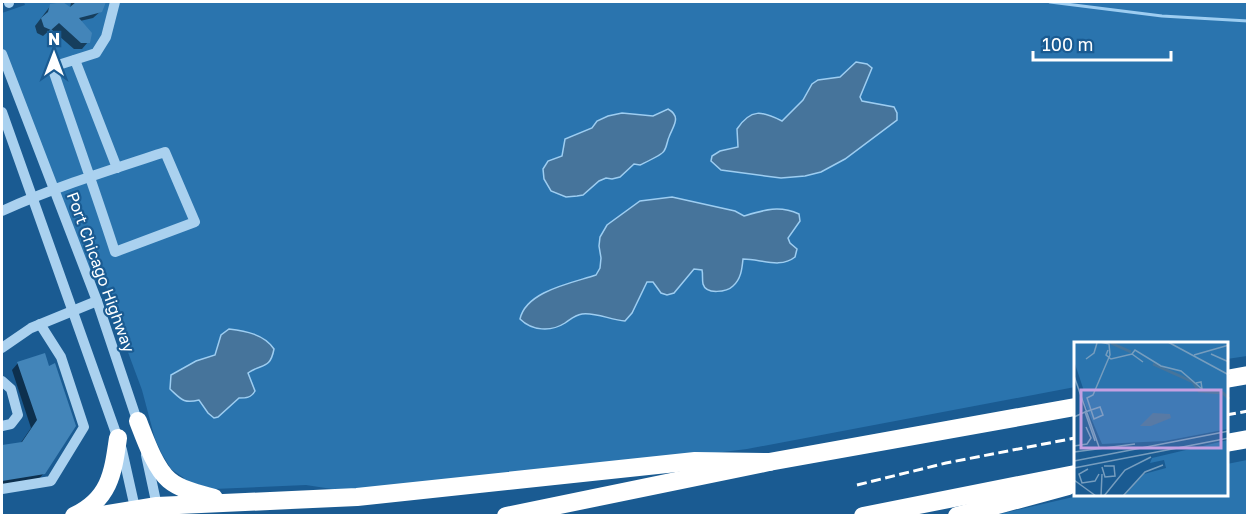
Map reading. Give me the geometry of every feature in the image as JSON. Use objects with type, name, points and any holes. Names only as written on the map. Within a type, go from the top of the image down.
[{"type":"highway","points":[[1228,379],[1248,375]]},
{"type":"highway","points":[[506,516],[769,462],[1074,407]]},
{"type":"highway","points":[[138,422],[153,456],[168,480],[191,491],[228,502]]},
{"type":"highway","points":[[74,516],[89,507],[108,488],[118,438]]},
{"type":"highway","points":[[96,516],[157,506],[357,497],[695,461],[769,462]]},
{"type":"highway","points":[[863,516],[1074,474]]},
{"type":"highway","points":[[957,516],[1074,484]]},
{"type":"street","points":[[2,210],[32,197],[89,177],[165,152],[195,222],[115,252],[89,177],[52,68],[93,55],[102,45],[115,2]]},
{"type":"street","name":"Port Chicago Highway","points":[[2,54],[97,301],[138,422],[157,506]]},
{"type":"street","points":[[75,60],[117,168]]},
{"type":"street","points":[[2,112],[118,438],[135,508]]},
{"type":"street","points":[[2,348],[40,324],[97,301]]},
{"type":"street","points":[[2,489],[51,481],[84,426],[61,357],[40,324]]},
{"type":"street","points":[[2,381],[11,389],[18,415],[10,424],[2,426]]},
{"type":"shaded area","points":[[24,2],[1247,2],[1247,356],[1228,359],[1228,342],[1074,342],[1074,387],[747,449],[345,491],[306,485],[213,489],[183,480],[184,478],[171,469],[162,454],[155,439],[142,390],[109,301],[111,300],[103,278],[90,282],[2,55],[2,13],[25,5]]},
{"type":"shaded area","points":[[856,62],[867,64],[872,68],[860,97],[862,101],[894,107],[897,120],[845,159],[821,172],[781,178],[721,170],[711,161],[712,156],[720,151],[738,147],[737,129],[747,117],[757,113],[782,121],[803,100],[812,84],[818,80],[840,77]]},
{"type":"shaded area","points":[[668,109],[676,118],[663,153],[640,165],[634,164],[620,177],[599,181],[583,195],[566,197],[551,191],[544,179],[543,169],[548,161],[562,156],[565,139],[592,128],[597,121],[608,116],[622,113],[653,116]]},
{"type":"shaded area","points":[[672,197],[735,211],[744,216],[778,209],[799,214],[800,221],[788,238],[797,249],[795,257],[789,261],[777,263],[743,259],[738,280],[733,286],[722,291],[708,290],[703,282],[702,270],[694,269],[674,293],[667,295],[661,293],[653,282],[647,282],[632,313],[625,321],[582,314],[560,326],[542,329],[530,326],[520,319],[524,309],[540,295],[551,289],[596,275],[600,268],[600,237],[607,225],[640,201]]},
{"type":"shaded area","points":[[229,329],[248,332],[260,337],[274,349],[268,363],[248,373],[255,391],[248,397],[239,398],[214,418],[199,400],[186,401],[170,389],[171,375],[196,361],[215,355],[221,335]]},
{"type":"shaded area","points":[[1247,460],[1247,515],[995,515],[1078,496],[1228,496],[1228,464]]},
{"type":"building","points":[[63,2],[70,7],[76,2],[106,2],[102,12],[79,18],[92,33],[90,43],[81,43],[59,23],[51,30],[44,27],[41,18],[48,12],[50,4]]},
{"type":"building","points":[[45,353],[49,366],[55,363],[76,426],[45,474],[2,481],[2,445],[22,442],[37,420],[17,362]]},
{"type":"waterway","points":[[1050,2],[1162,16],[1248,21]]},
{"type":"railway","points":[[1228,415],[1248,411]]},
{"type":"railway","points":[[857,485],[946,463],[1074,438]]}]
